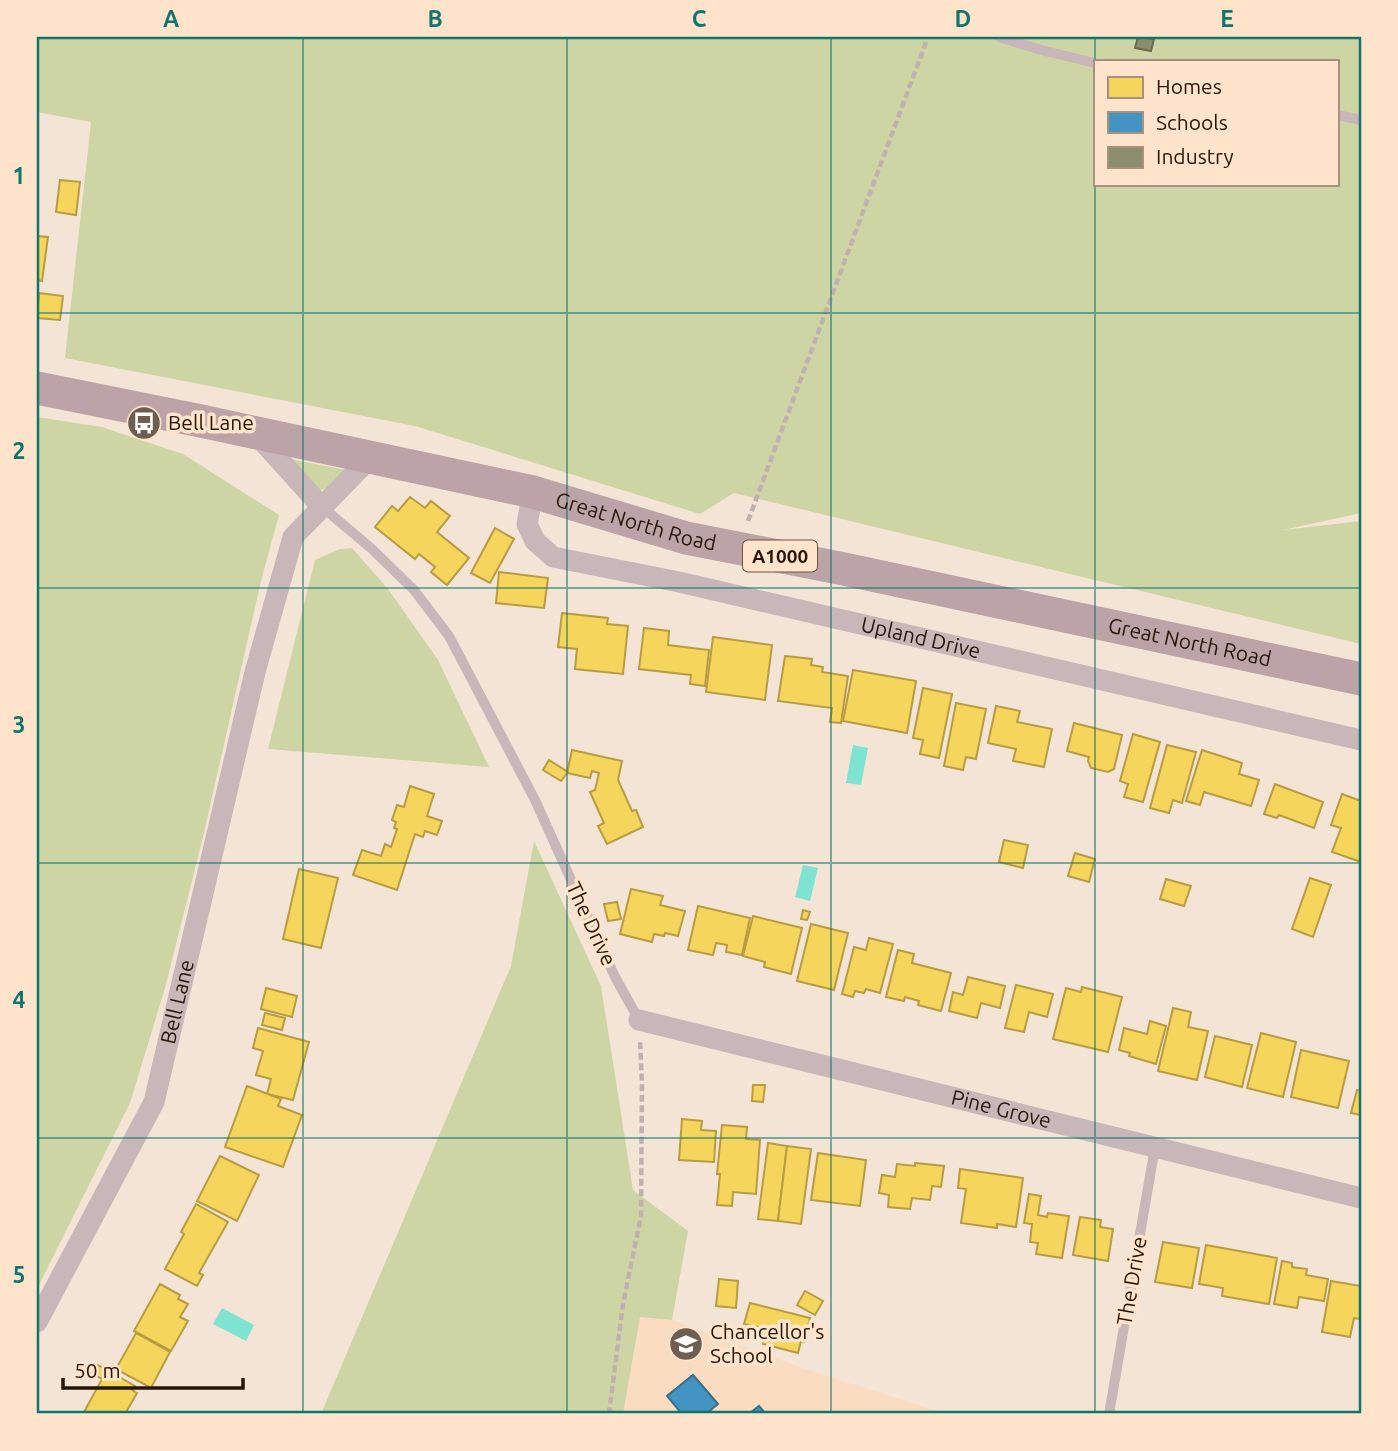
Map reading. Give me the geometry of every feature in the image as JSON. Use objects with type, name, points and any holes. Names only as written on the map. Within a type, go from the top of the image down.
[{"type":"main road","name":"Great North Road","points":[[37,388],[533,492],[686,538],[1361,679]]},
{"type":"street","points":[[255,433],[321,506]]},
{"type":"street","name":"Bell Lane","points":[[37,1322],[154,1102],[255,672],[293,537],[370,458]]},
{"type":"street","name":"Upland Drive","points":[[533,492],[527,524],[535,541],[553,557],[679,582],[1361,740]]},
{"type":"street","name":"Pine Grove","points":[[639,1020],[1361,1198]]},
{"type":"lane","points":[[999,37],[1094,63]]},
{"type":"lane","points":[[1338,116],[1361,120]]},
{"type":"lane","name":"The Drive","points":[[321,506],[372,549],[414,590],[449,636],[535,800],[615,977],[639,1020]]},
{"type":"lane","name":"The Drive","points":[[1108,1414],[1155,1147]]},
{"type":"path","points":[[738,548],[928,37]]},
{"type":"path","points":[[609,1414],[623,1304],[641,1216],[642,1084],[639,1020]]},
{"type":"shaded area","name":"Chancellor's School","points":[[640,1317],[672,1320],[802,1368],[946,1414],[623,1414]]},
{"type":"green space","points":[[37,37],[1361,37],[1361,513],[1283,530],[1361,521],[1361,644],[734,493],[700,514],[415,426],[65,358],[91,122],[37,112]]},
{"type":"green space","points":[[37,417],[102,427],[183,454],[279,515],[165,988],[130,1103],[37,1289]]},
{"type":"green space","points":[[290,459],[346,470],[327,489],[319,490]]},
{"type":"green space","points":[[352,548],[388,589],[438,660],[489,767],[268,749],[315,560],[340,549]]},
{"type":"green space","points":[[534,841],[601,986],[633,1190],[688,1231],[672,1320],[640,1317],[623,1414],[321,1414],[511,966]]},
{"type":"water","points":[[853,745],[868,748],[861,785],[846,783]]},
{"type":"water","points":[[803,865],[818,868],[810,901],[795,897]]},
{"type":"water","points":[[222,1308],[254,1325],[246,1341],[213,1324]]},
{"type":"building: Homes","points":[[60,180],[80,182],[76,215],[56,212]]},
{"type":"building: Homes","points":[[37,236],[48,237],[42,281],[37,280]]},
{"type":"building: Homes","points":[[39,293],[63,296],[60,320],[37,318]]},
{"type":"building: Homes","points":[[410,497],[425,508],[431,501],[450,516],[437,532],[469,558],[447,585],[431,572],[435,567],[419,554],[415,559],[375,527],[392,506],[398,511]]},
{"type":"building: Homes","points":[[495,528],[514,539],[490,583],[471,573]]},
{"type":"building: Homes","points":[[499,572],[548,578],[544,608],[496,603]]},
{"type":"building: Homes","points":[[562,613],[608,618],[607,624],[628,626],[623,674],[575,669],[577,649],[558,647]]},
{"type":"building: Homes","points":[[644,628],[669,631],[668,645],[709,650],[705,686],[690,684],[691,675],[639,669]]},
{"type":"building: Homes","points":[[713,637],[772,645],[765,700],[706,692]]},
{"type":"building: Homes","points":[[785,656],[812,659],[811,665],[823,667],[822,672],[848,676],[841,723],[830,722],[832,708],[778,701]]},
{"type":"building: Homes","points":[[853,670],[916,681],[907,733],[843,721]]},
{"type":"building: Homes","points":[[923,688],[952,694],[939,758],[920,754],[923,740],[913,738]]},
{"type":"building: Homes","points":[[956,703],[986,709],[976,759],[966,757],[963,770],[944,766]]},
{"type":"building: Homes","points":[[996,706],[1020,711],[1017,722],[1052,729],[1044,767],[1013,761],[1016,749],[988,743]]},
{"type":"building: Homes","points":[[1074,723],[1122,735],[1114,769],[1108,772],[1091,768],[1089,757],[1067,751]]},
{"type":"building: Homes","points":[[1133,734],[1160,742],[1143,802],[1124,797],[1128,784],[1120,781]]},
{"type":"building: Homes","points":[[1167,745],[1196,752],[1182,803],[1173,800],[1169,813],[1150,808]]},
{"type":"building: Homes","points":[[572,750],[622,761],[618,780],[632,811],[636,810],[643,827],[607,844],[598,826],[604,823],[590,792],[595,790],[599,773],[592,771],[590,778],[567,773]]},
{"type":"building: Homes","points":[[1202,750],[1242,763],[1239,774],[1259,780],[1251,806],[1204,792],[1200,805],[1186,801]]},
{"type":"building: Homes","points":[[549,760],[568,772],[561,781],[543,770]]},
{"type":"building: Homes","points":[[1275,784],[1323,802],[1314,828],[1279,815],[1277,818],[1264,814]]},
{"type":"building: Homes","points":[[410,786],[434,794],[427,816],[442,821],[437,835],[425,831],[423,837],[415,834],[397,890],[353,875],[362,850],[381,856],[385,844],[391,847],[397,829],[394,828],[396,822],[392,820],[397,805],[404,807]]},
{"type":"building: Homes","points":[[1342,794],[1361,801],[1361,862],[1332,852],[1341,828],[1331,825]]},
{"type":"building: Homes","points":[[1004,840],[1028,845],[1023,868],[999,862]]},
{"type":"building: Homes","points":[[1075,853],[1095,859],[1089,882],[1068,876]]},
{"type":"building: Homes","points":[[299,869],[338,878],[321,948],[283,939]]},
{"type":"building: Homes","points":[[1310,878],[1331,885],[1313,937],[1292,929]]},
{"type":"building: Homes","points":[[1166,879],[1191,886],[1184,906],[1160,899]]},
{"type":"building: Homes","points":[[631,889],[663,896],[660,905],[685,911],[678,936],[654,934],[652,942],[620,934]]},
{"type":"building: Homes","points":[[617,902],[621,919],[608,921],[604,904]]},
{"type":"building: Homes","points":[[698,906],[750,918],[742,955],[726,952],[727,945],[716,943],[713,955],[688,950]]},
{"type":"building: Homes","points":[[803,910],[810,912],[807,920],[801,919]]},
{"type":"building: Homes","points":[[753,916],[802,928],[791,974],[764,967],[765,962],[743,956]]},
{"type":"building: Homes","points":[[811,924],[848,933],[834,990],[797,981]]},
{"type":"building: Homes","points":[[869,938],[893,944],[880,993],[866,989],[864,993],[855,991],[853,997],[842,994],[854,947],[866,950]]},
{"type":"building: Homes","points":[[898,950],[914,954],[912,963],[951,973],[941,1011],[918,1005],[919,1001],[905,997],[904,1001],[886,997]]},
{"type":"building: Homes","points":[[968,977],[1005,986],[1000,1008],[981,1003],[977,1018],[949,1011],[953,992],[963,995]]},
{"type":"building: Homes","points":[[1016,985],[1053,994],[1047,1017],[1029,1012],[1024,1032],[1005,1028]]},
{"type":"building: Homes","points":[[1082,987],[1122,997],[1108,1052],[1053,1039],[1066,988],[1081,992]]},
{"type":"building: Homes","points":[[266,988],[297,996],[292,1017],[261,1009]]},
{"type":"building: Homes","points":[[1173,1008],[1191,1012],[1188,1027],[1208,1031],[1197,1080],[1158,1071]]},
{"type":"building: Homes","points":[[265,1013],[285,1018],[282,1030],[262,1025]]},
{"type":"building: Homes","points":[[1150,1021],[1166,1026],[1156,1064],[1119,1050],[1124,1028],[1147,1034]]},
{"type":"building: Homes","points":[[258,1028],[309,1042],[293,1100],[267,1094],[271,1079],[256,1075],[263,1051],[253,1048]]},
{"type":"building: Homes","points":[[1261,1033],[1296,1042],[1283,1097],[1247,1088]]},
{"type":"building: Homes","points":[[1215,1036],[1252,1045],[1242,1087],[1205,1077]]},
{"type":"building: Homes","points":[[1301,1050],[1349,1061],[1338,1108],[1291,1097]]},
{"type":"building: Homes","points":[[753,1085],[765,1085],[763,1102],[752,1101]]},
{"type":"building: Homes","points":[[247,1086],[281,1099],[278,1106],[302,1115],[283,1167],[225,1147]]},
{"type":"building: Homes","points":[[1357,1090],[1361,1091],[1361,1115],[1351,1113]]},
{"type":"building: Homes","points":[[682,1119],[702,1121],[701,1130],[716,1131],[714,1162],[679,1160]]},
{"type":"building: Homes","points":[[722,1125],[747,1127],[746,1139],[760,1140],[756,1194],[733,1192],[732,1206],[717,1205]]},
{"type":"building: Homes","points":[[768,1143],[787,1146],[778,1221],[758,1219]]},
{"type":"building: Homes","points":[[787,1146],[811,1149],[801,1224],[778,1221]]},
{"type":"building: Homes","points":[[818,1153],[866,1160],[860,1206],[811,1200]]},
{"type":"building: Homes","points":[[220,1156],[259,1175],[237,1221],[197,1201]]},
{"type":"building: Homes","points":[[915,1163],[944,1166],[941,1187],[932,1186],[930,1200],[912,1198],[910,1209],[888,1207],[889,1195],[879,1193],[882,1175],[895,1177],[897,1164],[915,1166]]},
{"type":"building: Homes","points":[[960,1169],[1023,1178],[1016,1227],[997,1224],[997,1228],[961,1223],[966,1189],[958,1188]]},
{"type":"building: Homes","points":[[1029,1194],[1041,1196],[1038,1215],[1047,1217],[1048,1213],[1069,1216],[1062,1258],[1036,1254],[1038,1243],[1030,1242],[1032,1224],[1024,1223]]},
{"type":"building: Homes","points":[[196,1204],[228,1222],[199,1273],[203,1275],[197,1286],[165,1269]]},
{"type":"building: Homes","points":[[1080,1217],[1101,1220],[1100,1227],[1113,1229],[1108,1261],[1073,1255]]},
{"type":"building: Homes","points":[[1163,1242],[1199,1248],[1192,1288],[1155,1282]]},
{"type":"building: Homes","points":[[1206,1245],[1277,1258],[1269,1304],[1222,1296],[1223,1288],[1199,1284]]},
{"type":"building: Homes","points":[[1282,1261],[1292,1263],[1292,1267],[1307,1269],[1306,1275],[1328,1279],[1324,1301],[1299,1297],[1297,1308],[1274,1304]]},
{"type":"building: Homes","points":[[719,1279],[738,1281],[736,1308],[716,1306]]},
{"type":"building: Homes","points":[[1331,1281],[1361,1286],[1361,1319],[1354,1318],[1350,1337],[1322,1332]]},
{"type":"building: Homes","points":[[160,1284],[180,1295],[178,1299],[188,1304],[180,1317],[188,1321],[171,1351],[134,1331]]},
{"type":"building: Homes","points":[[805,1291],[823,1301],[815,1315],[797,1305]]},
{"type":"building: Homes","points":[[750,1303],[810,1318],[804,1342],[801,1341],[798,1353],[763,1344],[767,1329],[744,1324]]},
{"type":"building: Homes","points":[[136,1333],[170,1352],[151,1388],[116,1369]]},
{"type":"building: Homes","points":[[98,1365],[135,1386],[132,1390],[137,1393],[125,1414],[83,1414],[102,1379],[93,1374]]},
{"type":"building: Schools","points":[[693,1375],[718,1404],[706,1414],[682,1414],[667,1396]]},
{"type":"building: Schools","points":[[759,1406],[766,1414],[749,1414]]},
{"type":"building: Industry","points":[[1138,37],[1154,39],[1151,51],[1135,48]]},
{"type":"place","name":"Bell Lane","points":[[144,423]]},
{"type":"place","name":"Chancellor's School","points":[[686,1344]]}]
